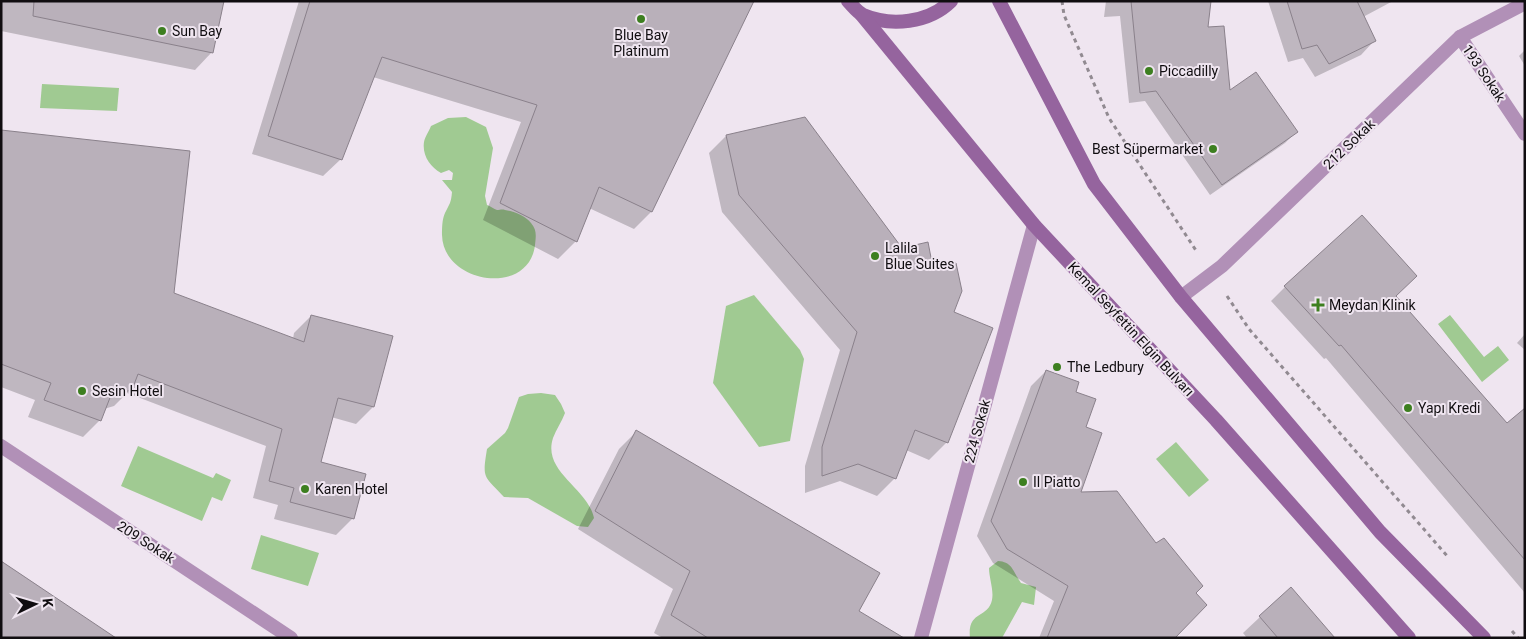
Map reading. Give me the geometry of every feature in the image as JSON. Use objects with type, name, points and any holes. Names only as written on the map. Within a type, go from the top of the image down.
[{"type":"main road","name":"Kemal Seyfettin Elgin Bulvarı","points":[[848,1],[861,14],[1034,224],[1216,420],[1409,638]]},
{"type":"main road","points":[[861,14],[893,23],[921,19],[946,7],[951,1]]},
{"type":"main road","points":[[999,1],[1094,184],[1181,297],[1380,532],[1484,638]]},
{"type":"street","name":"212 Sokak","points":[[1181,297],[1229,259],[1460,37],[1525,3]]},
{"type":"street","name":"193 Sokak","points":[[1460,37],[1525,134]]},
{"type":"street","name":"224 Sokak","points":[[920,638],[1034,224]]},
{"type":"street","name":"209 Sokak","points":[[1,446],[291,638]]},
{"type":"path","points":[[1062,1],[1064,15],[1109,118],[1249,329],[1453,562]]},
{"type":"path","points":[[1512,630],[1518,638]]},
{"type":"shaded area","points":[[42,84],[119,88],[117,111],[40,108]]},
{"type":"shaded area","points":[[466,117],[486,127],[493,148],[485,196],[487,205],[497,210],[523,216],[529,220],[535,231],[535,245],[529,262],[518,272],[503,278],[487,278],[470,273],[456,265],[446,252],[442,235],[443,218],[450,203],[452,192],[442,180],[452,180],[453,173],[449,170],[441,173],[433,167],[424,151],[424,142],[431,126],[448,118]]},
{"type":"shaded area","points":[[754,295],[800,350],[804,359],[790,441],[759,447],[713,383],[726,306]]},
{"type":"shaded area","points":[[1450,315],[1484,357],[1498,346],[1509,360],[1482,382],[1438,324]]},
{"type":"shaded area","points":[[541,393],[555,395],[565,413],[553,438],[551,450],[554,461],[560,470],[590,507],[594,518],[588,527],[577,526],[528,498],[504,497],[486,476],[487,449],[505,433],[519,397]]},
{"type":"shaded area","points":[[1176,442],[1209,480],[1189,497],[1156,459]]},
{"type":"shaded area","points":[[138,446],[213,478],[216,473],[231,480],[222,501],[212,497],[202,521],[121,486]]},
{"type":"shaded area","points":[[261,535],[319,553],[308,586],[251,569]]},
{"type":"shaded area","points":[[998,561],[1007,563],[1021,583],[1036,587],[1034,605],[1022,602],[1002,638],[970,638],[972,623],[990,606],[992,592],[989,568]]},
{"type":"building","name":"Sun Bay","points":[[34,1],[224,1],[213,53],[33,16]]},
{"type":"building","points":[[310,1],[754,1],[652,212],[599,187],[577,242],[500,203],[537,105],[382,57],[342,160],[268,136]]},
{"type":"building","points":[[1131,1],[1211,1],[1208,27],[1224,26],[1230,90],[1256,72],[1298,132],[1222,185],[1156,91],[1140,93]]},
{"type":"building","points":[[1287,1],[1357,1],[1376,41],[1329,64],[1317,45],[1302,49]]},
{"type":"building","points":[[805,117],[902,248],[928,242],[933,268],[956,263],[962,291],[954,312],[993,328],[948,443],[915,430],[896,479],[858,464],[822,476],[822,447],[857,332],[739,195],[726,135]]},
{"type":"building","points":[[1,130],[190,151],[174,293],[304,342],[311,315],[393,336],[374,407],[338,398],[321,462],[366,474],[354,519],[290,502],[294,488],[269,481],[282,429],[138,374],[132,390],[111,395],[101,421],[44,400],[51,383],[1,364]]},
{"type":"building","points":[[1362,215],[1417,276],[1396,296],[1507,423],[1525,408],[1525,560],[1341,345],[1339,346],[1284,286]]},
{"type":"building","points":[[1046,370],[1079,382],[1076,392],[1096,399],[1086,427],[1102,433],[1081,492],[1117,491],[1156,543],[1164,538],[1203,586],[1196,593],[1207,605],[1175,638],[1047,638],[1068,586],[1007,549],[991,521]]},
{"type":"building","points":[[636,430],[880,573],[859,611],[904,638],[708,638],[671,615],[690,571],[595,511]]},
{"type":"building","points":[[1,561],[116,638],[1,638]]},
{"type":"building","points":[[1291,587],[1335,638],[1278,638],[1259,616]]},
{"type":"place","name":"Blue Bay Platinum","points":[[641,19]]},
{"type":"place","name":"Sun Bay","points":[[162,31]]},
{"type":"place","name":"Piccadilly","points":[[1149,71]]},
{"type":"place","name":"Best Süpermarket","points":[[1213,149]]},
{"type":"place","name":"Lalila Blue Suites","points":[[875,256]]},
{"type":"place","name":"Meydan Klinik","points":[[1318,305]]},
{"type":"place","name":"The Ledbury","points":[[1057,367]]},
{"type":"place","name":"Sesin Hotel","points":[[82,391]]},
{"type":"place","name":"Yapı Kredi","points":[[1408,408]]},
{"type":"place","name":"Il Piatto","points":[[1023,482]]},
{"type":"place","name":"Karen Hotel","points":[[305,489]]}]
